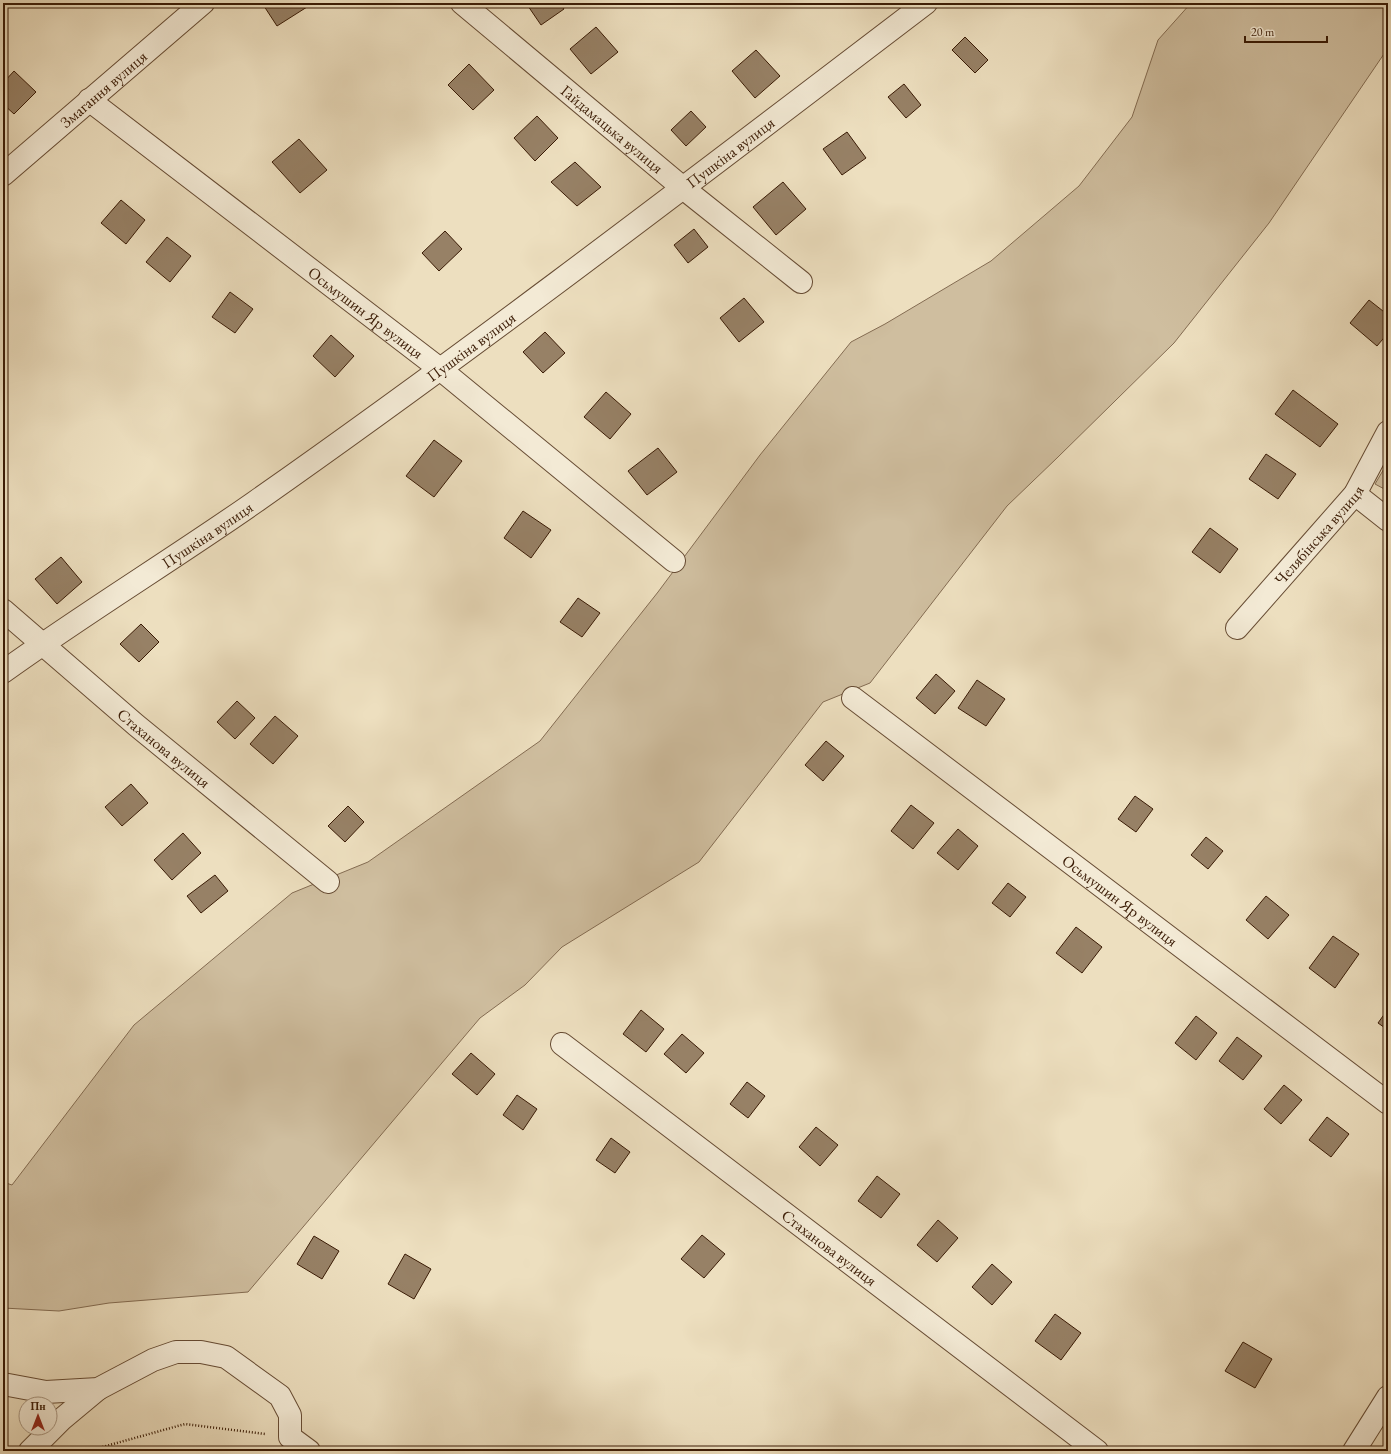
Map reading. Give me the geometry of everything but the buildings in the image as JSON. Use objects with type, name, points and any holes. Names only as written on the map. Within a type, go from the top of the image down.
[{"type":"street","name":"Змагання вулиця","points":[[3,176],[89,100],[203,3]]},
{"type":"street","name":"Гайдамацька вулиця","points":[[462,3],[683,188],[801,282]]},
{"type":"street","name":"Пушкіна вулиця","points":[[3,672],[42,644],[253,504],[440,369],[683,188],[926,3]]},
{"type":"street","name":"Осьмушин Яр вулиця","points":[[89,100],[440,369],[674,561]]},
{"type":"street","name":"Челябінська вулиця","points":[[1237,628],[1355,494],[1388,432]]},
{"type":"street","points":[[1355,494],[1388,520]]},
{"type":"street","name":"Стаханова вулиця","points":[[3,610],[136,725],[328,882]]},
{"type":"street","name":"Осьмушин Яр вулиця","points":[[853,698],[1388,1103]]},
{"type":"street","name":"Стаханова вулиця","points":[[562,1044],[1097,1451]]},
{"type":"street","points":[[30,1451],[62,1419],[98,1389],[153,1360],[176,1352],[201,1352],[226,1358],[280,1396],[290,1416],[290,1437],[309,1451]]},
{"type":"street","points":[[3,1384],[46,1392],[98,1389]]},
{"type":"street","points":[[1354,1451],[1388,1397]]},
{"type":"path","points":[[88,1451],[185,1424],[290,1437]]},
{"type":"shaded area","points":[[1191,3],[1388,3],[1388,48],[1269,223],[1174,343],[1007,506],[870,683],[823,702],[699,862],[562,947],[525,985],[480,1018],[248,1292],[109,1303],[59,1311],[3,1308],[3,1182],[12,1185],[134,1025],[292,893],[368,862],[540,741],[658,592],[760,455],[851,342],[885,324],[991,261],[1079,186],[1132,117],[1158,40]]},
{"type":"shaded area","points":[[1388,462],[1388,491],[1375,484]]}]
